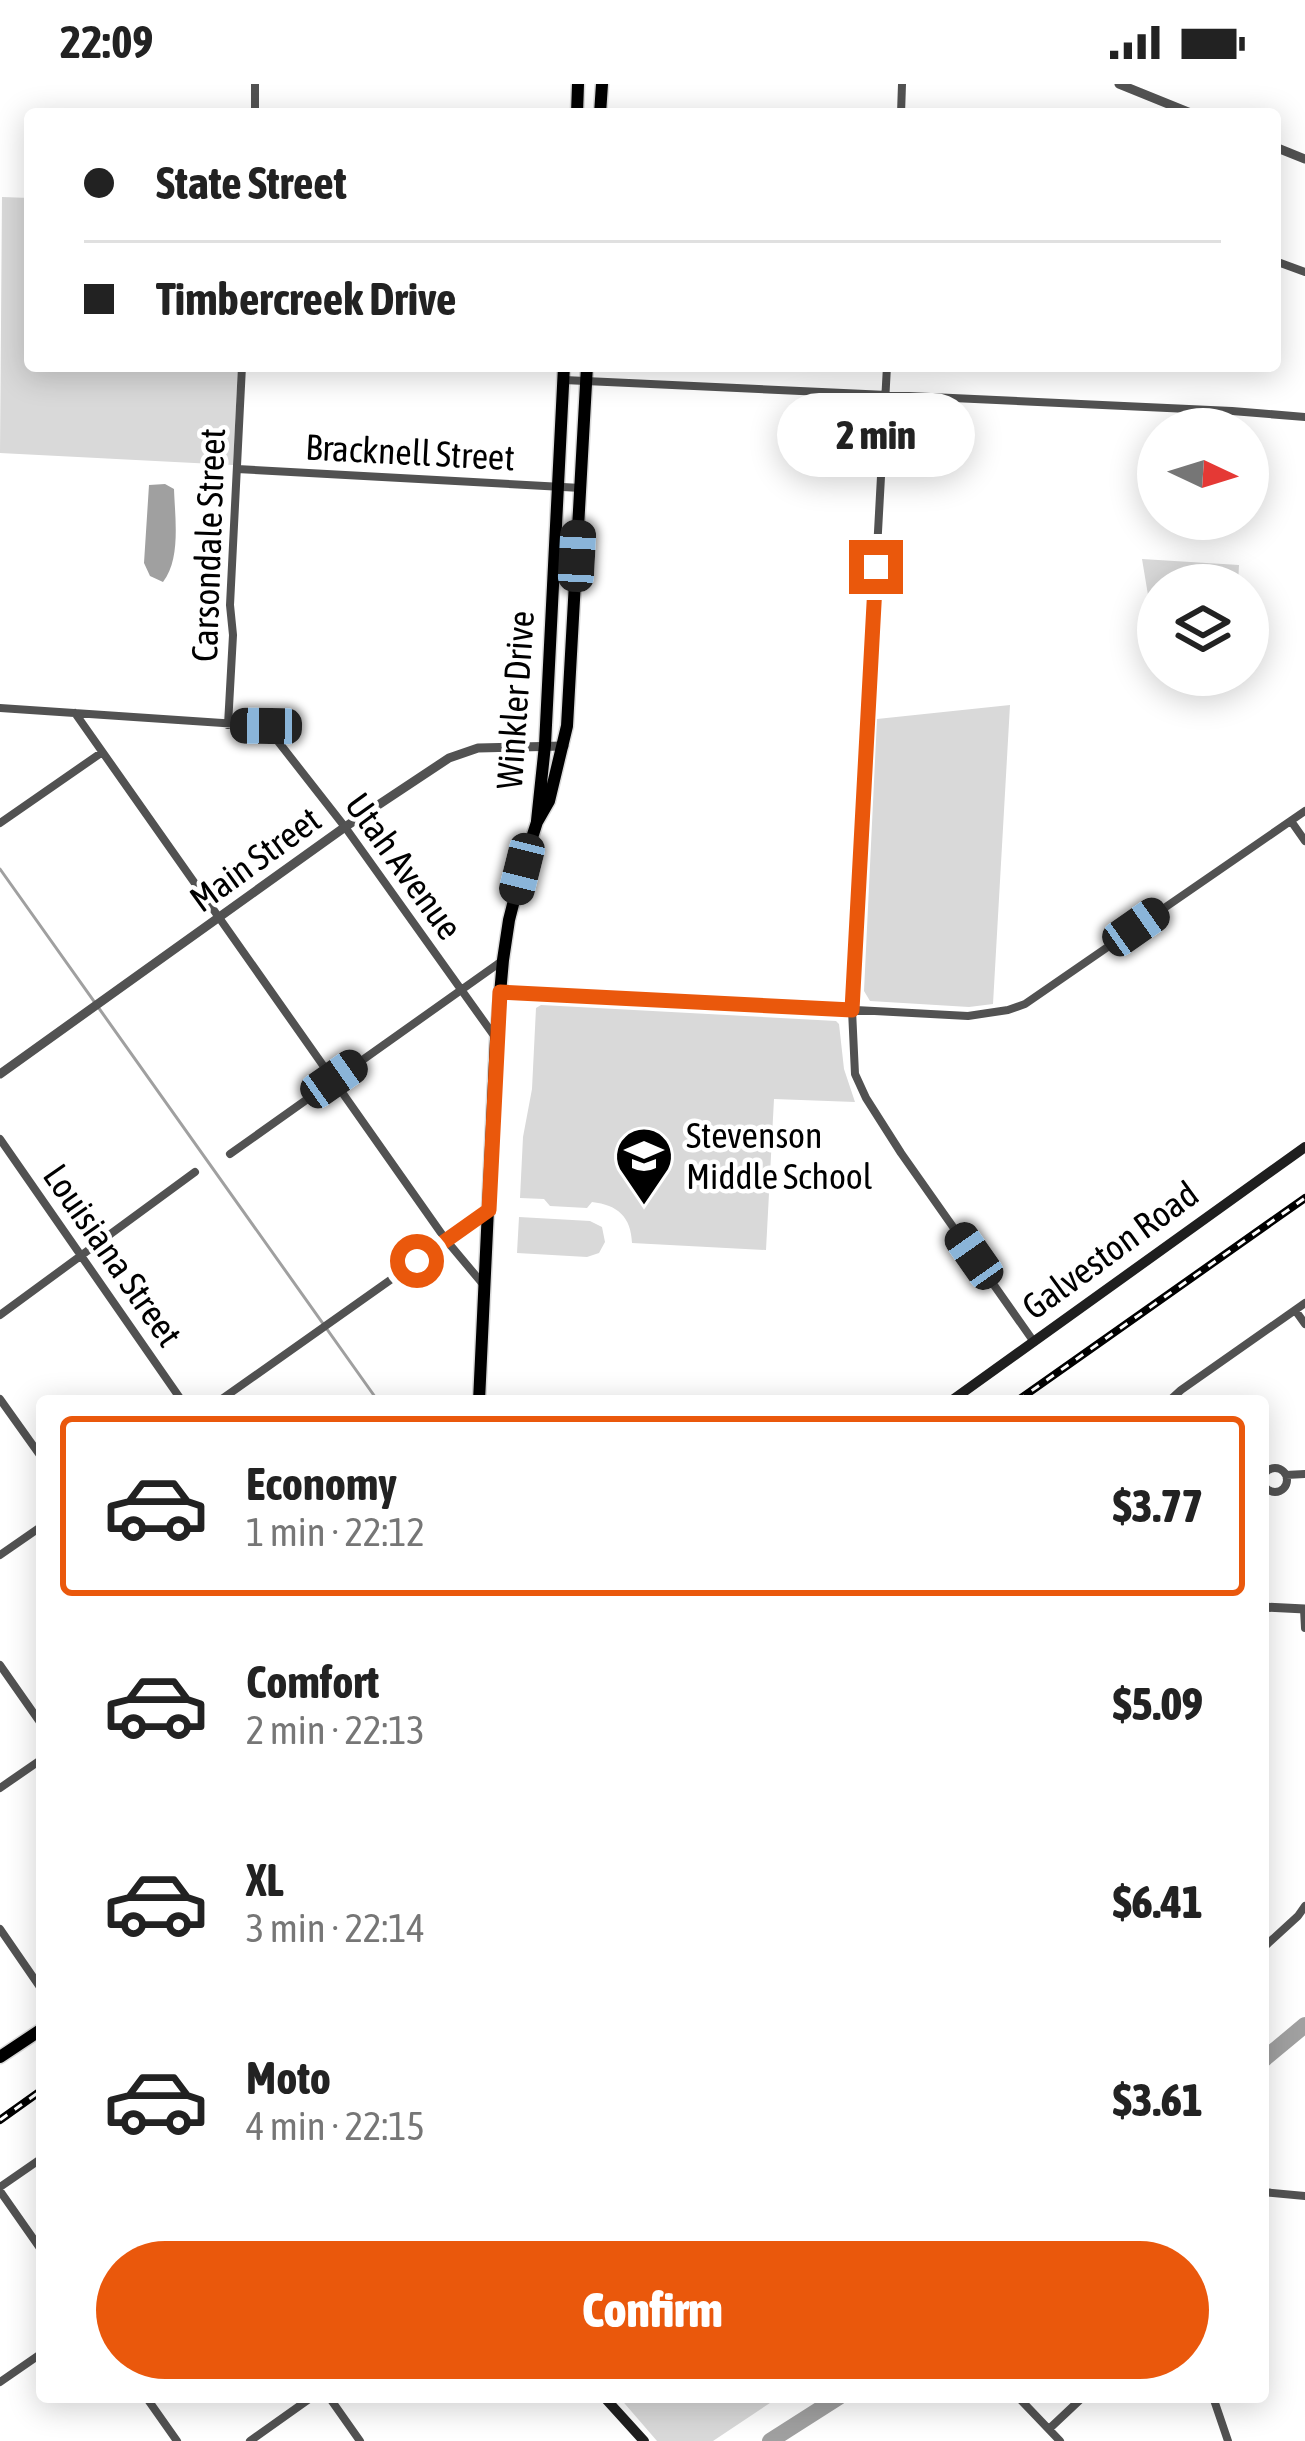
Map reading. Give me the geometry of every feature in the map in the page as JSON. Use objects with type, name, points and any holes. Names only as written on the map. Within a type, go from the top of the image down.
[{"type":"main road","name":"Winkler Drive","points":[[537,822],[563,373]]},
{"type":"main road","name":"Winkler Drive","points":[[479,1395],[503,960],[509,920],[564,746],[587,373]]},
{"type":"main road","name":"Galveston Road","points":[[959,1395],[1305,1148]]},
{"type":"main road","points":[[0,2057],[36,2033]]},
{"type":"main road","points":[[609,2403],[644,2441]]},
{"type":"street","points":[[1119,84],[1147,89],[1182,108]]},
{"type":"street","name":"Carsondale Street","points":[[228,725],[242,372]]},
{"type":"street","points":[[886,372],[852,1010],[855,1074],[901,1153],[1034,1342]]},
{"type":"street","points":[[563,373],[1305,417]]},
{"type":"street","name":"Bracknell Street","points":[[237,469],[581,488]]},
{"type":"street","points":[[0,708],[228,725]]},
{"type":"street","points":[[75,713],[446,1240],[486,1288]]},
{"type":"street","name":"Utah Avenue","points":[[228,725],[266,726],[345,827],[496,1039]]},
{"type":"street","name":"Main Street","points":[[0,1074],[449,758],[478,748],[564,746]]},
{"type":"street","points":[[0,823],[101,753]]},
{"type":"street","points":[[500,992],[968,1016],[1008,1010],[1025,1004],[1305,811]]},
{"type":"street","points":[[1292,820],[1305,841]]},
{"type":"street","points":[[230,1154],[503,960]]},
{"type":"street","name":"Louisiana Street","points":[[0,1139],[178,1395]]},
{"type":"street","points":[[0,1315],[195,1172]]},
{"type":"street","points":[[227,1395],[489,1210]]},
{"type":"street","points":[[1175,1395],[1305,1303]]},
{"type":"street","points":[[1295,1310],[1305,1324]]},
{"type":"street","points":[[0,1399],[36,1450]]},
{"type":"street","points":[[1286,1475],[1305,1474]]},
{"type":"street","points":[[0,1555],[36,1530]]},
{"type":"street","points":[[1269,1607],[1304,1609],[1305,1628]]},
{"type":"street","points":[[0,1666],[36,1717]]},
{"type":"street","points":[[0,1788],[36,1763]]},
{"type":"street","points":[[1269,1943],[1305,1906]]},
{"type":"street","points":[[0,1929],[36,1981]]},
{"type":"street","points":[[36,2162],[0,2189],[36,2242]]},
{"type":"street","points":[[1269,2193],[1305,2196]]},
{"type":"street","points":[[0,2382],[36,2357]]},
{"type":"street","points":[[150,2403],[177,2441]]},
{"type":"street","points":[[250,2441],[303,2403]]},
{"type":"street","points":[[333,2403],[359,2441]]},
{"type":"street","points":[[1024,2403],[1060,2441]]},
{"type":"street","points":[[1048,2429],[1076,2403]]},
{"type":"street","points":[[1215,2403],[1228,2441]]},
{"type":"shaded area","points":[[2,197],[24,198],[24,372],[238,372],[233,465],[0,453]]},
{"type":"shaded area","points":[[149,485],[174,489],[176,538],[163,582],[150,576],[144,563]]},
{"type":"shaded area","points":[[1142,559],[1223,564],[1143,564]]},
{"type":"shaded area","points":[[1010,705],[993,1004],[870,1001],[864,991],[877,719]]},
{"type":"shaded area","points":[[536,1008],[839,1024],[844,1069],[855,1102],[774,1099],[766,1250],[632,1243],[626,1219],[609,1206],[592,1202],[587,1208],[550,1206],[544,1199],[520,1198]]},
{"type":"shaded area","points":[[519,1217],[590,1221],[602,1227],[605,1242],[599,1253],[587,1257],[517,1253]]},
{"type":"shaded area","points":[[624,2403],[770,2403],[713,2441],[657,2441]]},
{"type":"waterway","points":[[0,869],[374,1395]]},
{"type":"waterway","points":[[1269,2055],[1305,2025]]},
{"type":"waterway","points":[[770,2441],[830,2403]]},
{"type":"railway","points":[[1026,1395],[1305,1198]]},
{"type":"railway","points":[[0,2120],[36,2094]]},
{"type":"place","name":"Stevenson Middle School","points":[[644,1207]]},
{"type":"route","points":[[417,1261],[489,1210],[500,992],[852,1010],[876,567]]}]
